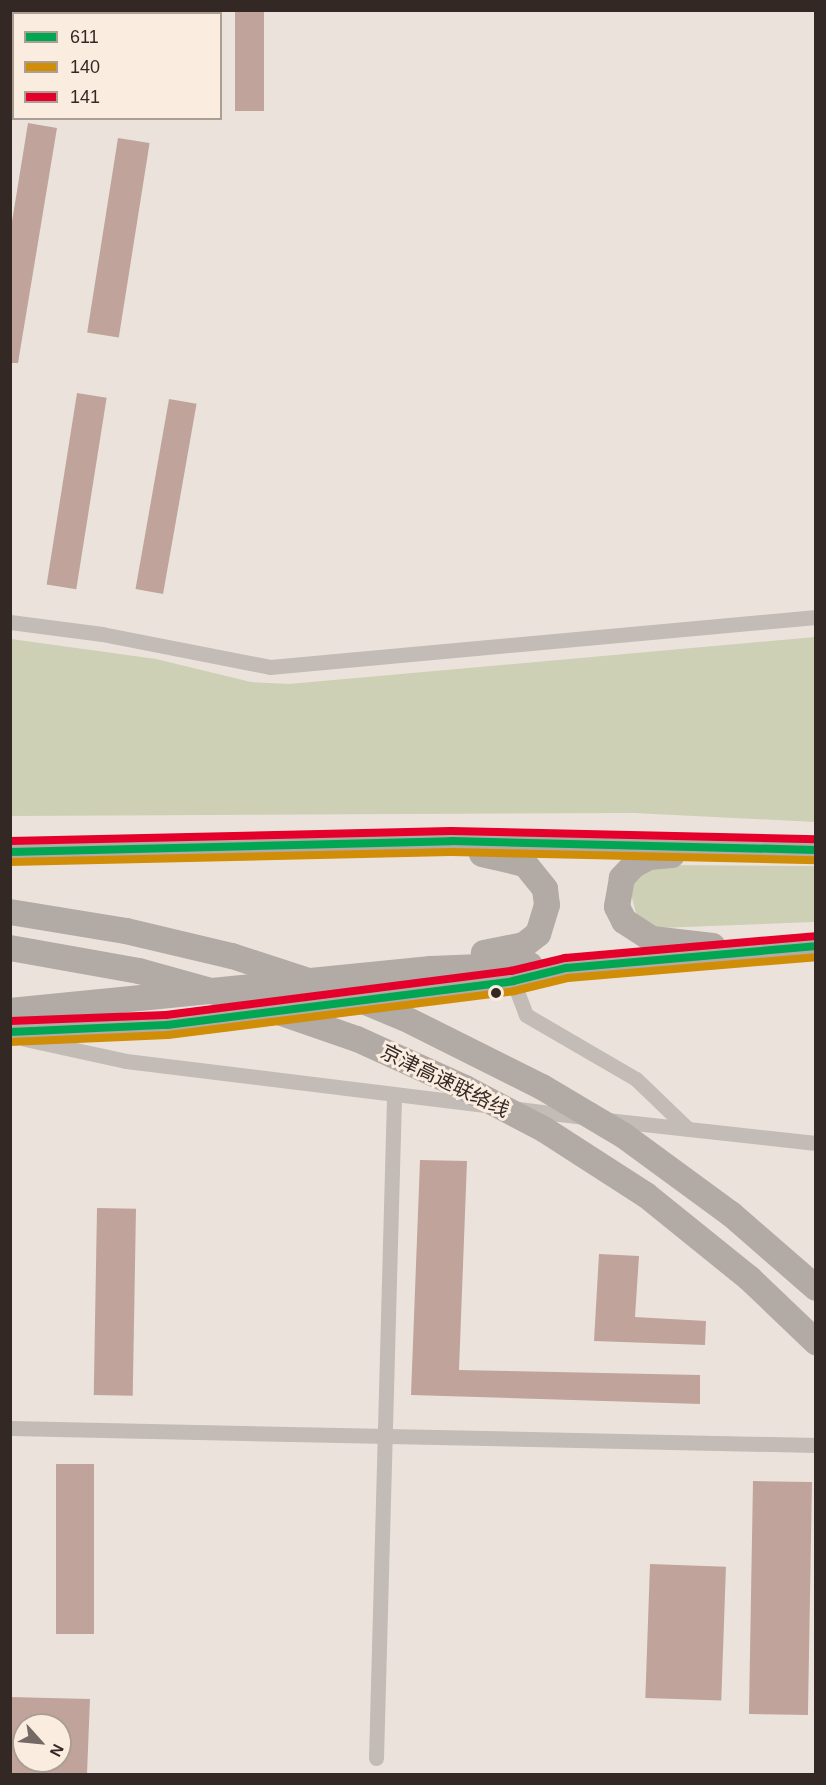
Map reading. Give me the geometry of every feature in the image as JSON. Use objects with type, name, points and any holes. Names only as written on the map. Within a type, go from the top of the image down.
[{"type":"highway","points":[[10,852],[567,842],[807,850]]},
{"type":"highway","points":[[360,844],[399,852],[508,857],[536,873],[545,889],[547,905],[538,934],[524,945],[375,974]]},
{"type":"highway","points":[[770,950],[652,939],[624,921],[617,906],[617,891],[634,865],[649,857],[764,855],[807,850]]},
{"type":"highway","name":"京津高速联络线","points":[[10,912],[117,929],[232,956],[339,992],[404,1018],[542,1087],[623,1135],[731,1214],[816,1288]]},
{"type":"highway","points":[[10,1034],[167,1025],[513,981],[566,968],[816,946]]},
{"type":"highway","name":"京津高速联络线","points":[[10,948],[139,971],[247,1001],[357,1039],[465,1088],[545,1130],[646,1195],[749,1278],[816,1342]]},
{"type":"highway","points":[[10,1011],[375,974],[517,964],[566,968]]},
{"type":"street","points":[[10,622],[102,634],[270,667],[816,617]]},
{"type":"street","points":[[513,981],[526,1015],[636,1080],[687,1129]]},
{"type":"street","points":[[10,1034],[126,1061],[394,1095],[816,1143]]},
{"type":"street","points":[[376,1758],[394,1095]]},
{"type":"street","points":[[10,1428],[816,1445]]},
{"type":"green space","points":[[815,637],[815,822],[634,813],[11,816],[11,639],[156,659],[251,682],[289,684]]},
{"type":"green space","points":[[665,865],[815,866],[815,922],[659,928],[637,917],[631,894],[635,879],[647,869]]},
{"type":"building","points":[[235,10],[264,10],[264,111],[235,111]]},
{"type":"building","points":[[28,123],[57,128],[18,363],[10,363],[10,234]]},
{"type":"building","points":[[118,138],[150,143],[119,338],[87,333]]},
{"type":"building","points":[[77,393],[107,398],[76,589],[47,585]]},
{"type":"building","points":[[169,399],[197,404],[163,594],[135,589]]},
{"type":"building","points":[[420,1160],[467,1161],[459,1370],[700,1375],[700,1404],[411,1395]]},
{"type":"building","points":[[97,1208],[136,1209],[133,1396],[94,1395]]},
{"type":"building","points":[[599,1254],[639,1256],[635,1317],[706,1321],[705,1345],[594,1341]]},
{"type":"building","points":[[56,1464],[94,1464],[94,1634],[56,1634]]},
{"type":"building","points":[[753,1481],[812,1482],[808,1715],[749,1714]]},
{"type":"building","points":[[650,1564],[726,1567],[721,1701],[645,1698]]},
{"type":"building","points":[[10,1697],[90,1699],[87,1774],[10,1774]]},
{"type":"transit line","name":"141","points":[[10,841],[451,831],[816,839]]},
{"type":"transit line","name":"611","points":[[10,852],[451,841],[816,850]]},
{"type":"transit line","name":"140","points":[[10,862],[451,852],[816,860]]},
{"type":"transit line","name":"141","points":[[10,1021],[166,1015],[511,971],[565,958],[815,936]]},
{"type":"transit line","name":"611","points":[[10,1032],[167,1025],[513,981],[566,968],[816,946]]},
{"type":"transit line","name":"140","points":[[10,1042],[168,1035],[514,991],[568,978],[816,957]]}]
